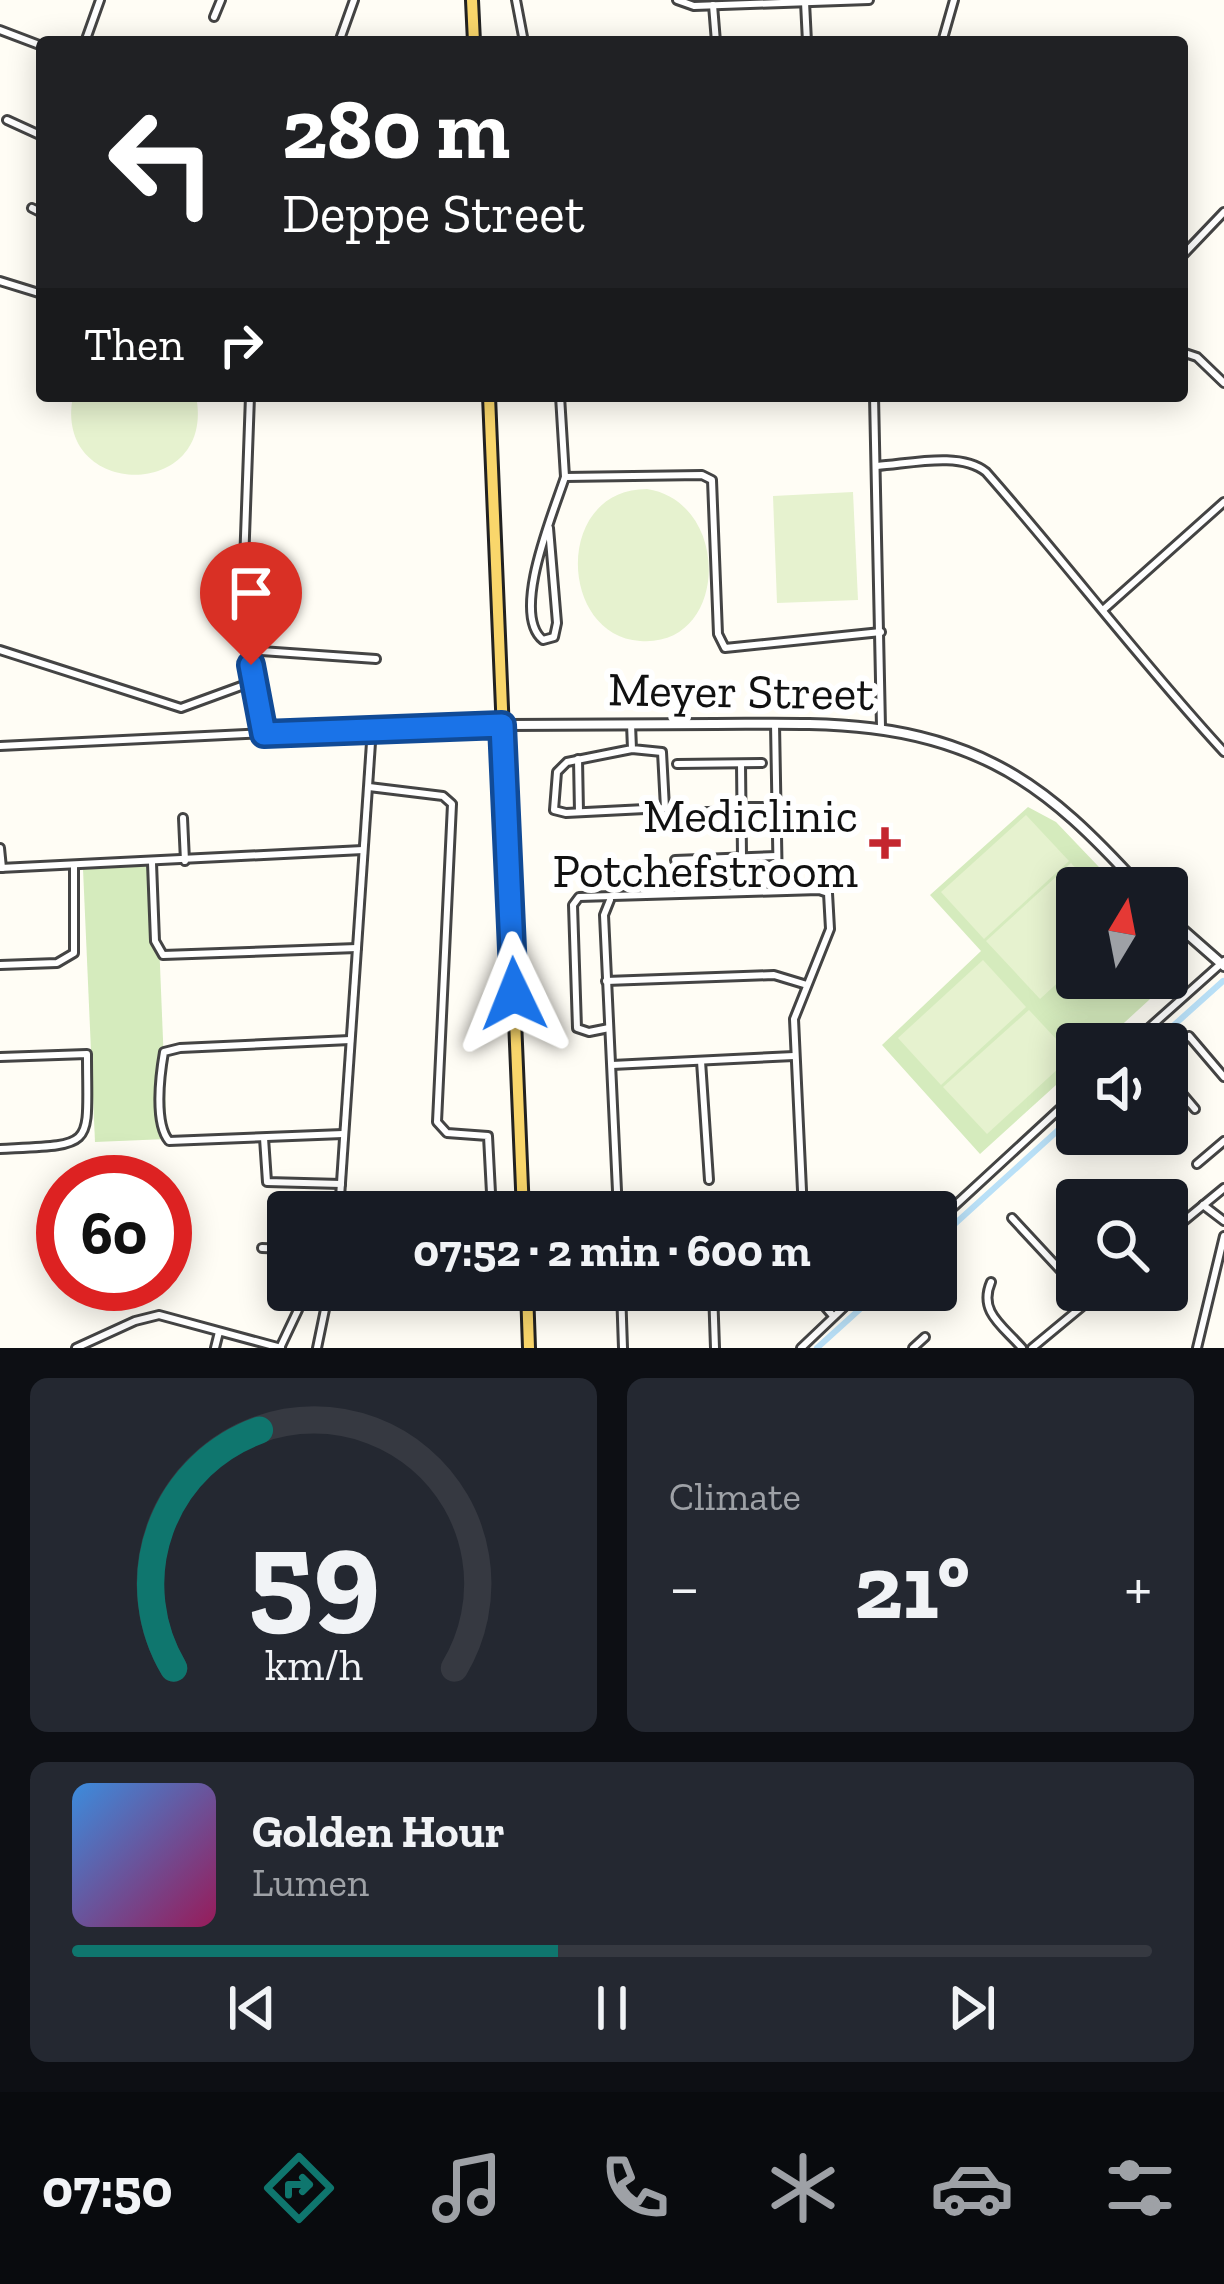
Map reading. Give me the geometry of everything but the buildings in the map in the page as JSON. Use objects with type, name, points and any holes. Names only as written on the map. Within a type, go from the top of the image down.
[{"type":"main road","points":[[472,0],[474,36]]},
{"type":"main road","points":[[489,402],[522,1191]]},
{"type":"main road","points":[[528,1311],[529,1348]]},
{"type":"street","points":[[87,36],[100,0]]},
{"type":"street","points":[[214,17],[220,0]]},
{"type":"street","points":[[341,36],[354,0]]},
{"type":"street","points":[[516,0],[523,36]]},
{"type":"street","points":[[677,0],[687,6],[868,0]]},
{"type":"street","points":[[944,36],[954,0]]},
{"type":"street","points":[[806,2],[807,36]]},
{"type":"street","points":[[713,5],[716,36]]},
{"type":"street","points":[[0,30],[36,44]]},
{"type":"street","points":[[7,120],[36,133]]},
{"type":"street","points":[[32,208],[36,210]]},
{"type":"street","points":[[1188,250],[1224,212]]},
{"type":"street","points":[[0,280],[36,292]]},
{"type":"street","points":[[1188,354],[1224,383]]},
{"type":"street","points":[[250,402],[242,620],[264,734]]},
{"type":"street","points":[[549,528],[557,623],[554,637],[543,640],[535,632],[532,576],[565,477],[560,402]]},
{"type":"street","points":[[874,402],[881,727]]},
{"type":"street","points":[[877,466],[954,461],[979,466],[1103,610],[1142,663],[1224,752]]},
{"type":"street","points":[[565,477],[702,475],[712,479],[718,634],[725,647],[881,632]]},
{"type":"street","points":[[1103,610],[1224,502]]},
{"type":"street","points":[[0,650],[178,708],[254,682]]},
{"type":"street","points":[[248,650],[376,659]]},
{"type":"street","points":[[631,724],[632,749]]},
{"type":"street","points":[[775,724],[778,892]]},
{"type":"street","points":[[0,746],[502,725]]},
{"type":"street","name":"Meyer Street","points":[[502,725],[881,727],[1000,766],[1086,830],[1121,867]]},
{"type":"street","points":[[341,1191],[372,728]]},
{"type":"street","points":[[632,749],[654,749],[664,755],[665,808],[558,812],[552,803],[556,772],[567,762],[632,749]]},
{"type":"street","points":[[578,759],[579,812]]},
{"type":"street","points":[[677,764],[762,763]]},
{"type":"street","points":[[741,764],[742,857]]},
{"type":"street","points":[[369,787],[442,796],[452,804],[437,1122],[447,1132],[487,1135],[491,1191]]},
{"type":"street","points":[[675,813],[776,807]]},
{"type":"street","points":[[182,818],[185,861]]},
{"type":"street","points":[[0,848],[1,868],[363,850]]},
{"type":"street","points":[[675,860],[777,856]]},
{"type":"street","points":[[152,863],[155,940],[163,955],[357,948]]},
{"type":"street","points":[[0,965],[57,963],[74,953],[74,865]]},
{"type":"street","points":[[609,1028],[583,1032],[577,1025],[573,905],[583,896],[825,891],[830,897],[830,929],[794,1014],[802,1191]]},
{"type":"street","points":[[611,898],[604,909],[617,1191]]},
{"type":"street","points":[[1156,1023],[1223,964],[1188,934]]},
{"type":"street","points":[[606,981],[774,975],[807,985]]},
{"type":"street","points":[[1188,1037],[1224,1077]]},
{"type":"street","points":[[343,1134],[167,1140],[161,1126],[164,1052],[350,1040]]},
{"type":"street","points":[[0,1057],[87,1054],[88,1117],[81,1138],[71,1145],[0,1149]]},
{"type":"street","points":[[612,1065],[795,1056]]},
{"type":"street","points":[[701,1060],[709,1180]]},
{"type":"street","points":[[1188,1100],[1195,1109]]},
{"type":"street","points":[[957,1204],[1056,1112]]},
{"type":"street","points":[[264,1138],[266,1182],[341,1184]]},
{"type":"street","points":[[1197,1164],[1224,1142]]},
{"type":"street","points":[[1188,1218],[1224,1188]]},
{"type":"street","points":[[1203,1205],[1224,1221]]},
{"type":"street","points":[[1012,1218],[1056,1265]]},
{"type":"street","points":[[1196,1348],[1224,1236]]},
{"type":"street","points":[[262,1248],[267,1248]]},
{"type":"street","points":[[992,1282],[986,1306],[1022,1348]]},
{"type":"street","points":[[76,1348],[154,1316],[281,1348],[298,1311]]},
{"type":"street","points":[[317,1348],[325,1311]]},
{"type":"street","points":[[622,1311],[623,1348]]},
{"type":"street","points":[[714,1311],[716,1348]]},
{"type":"street","points":[[829,1311],[833,1316]]},
{"type":"street","points":[[801,1348],[839,1311]]},
{"type":"street","points":[[1033,1348],[1077,1311]]},
{"type":"street","points":[[215,1348],[219,1332]]},
{"type":"street","points":[[913,1348],[926,1337]]},
{"type":"green space","points":[[73,402],[196,402],[196,431],[183,455],[161,470],[134,475],[108,470],[86,455],[73,430]]},
{"type":"green space","points":[[647,489],[675,500],[694,519],[706,545],[709,572],[704,599],[691,622],[669,637],[640,641],[613,633],[593,615],[582,590],[578,563],[582,536],[595,512],[617,495]]},
{"type":"green space","points":[[853,492],[858,600],[777,603],[773,496]]},
{"type":"green space","points":[[1028,807],[1056,822],[1099,867],[1056,867],[1056,999],[1150,999],[1124,1023],[1056,1023],[1056,1085],[980,1154],[882,1045],[981,951],[930,895]]},
{"type":"green space","points":[[1026,815],[1069,861],[1056,867],[1056,873],[984,939],[941,892]]},
{"type":"green space","points":[[156,866],[167,1139],[95,1142],[83,869]]},
{"type":"green space","points":[[1056,877],[1056,984],[1040,999],[986,941]]},
{"type":"green space","points":[[983,960],[1026,1007],[941,1085],[898,1038]]},
{"type":"green space","points":[[1029,1010],[1056,1039],[1056,1071],[987,1134],[943,1087]]},
{"type":"waterway","points":[[1176,1023],[1223,981]]},
{"type":"waterway","points":[[957,1222],[1056,1132]]},
{"type":"waterway","points":[[817,1348],[858,1311]]},
{"type":"place","name":"Mediclinic Potchefstroom","points":[[885,843]]},
{"type":"route","points":[[251,665],[264,734],[502,725],[514,994]]}]
